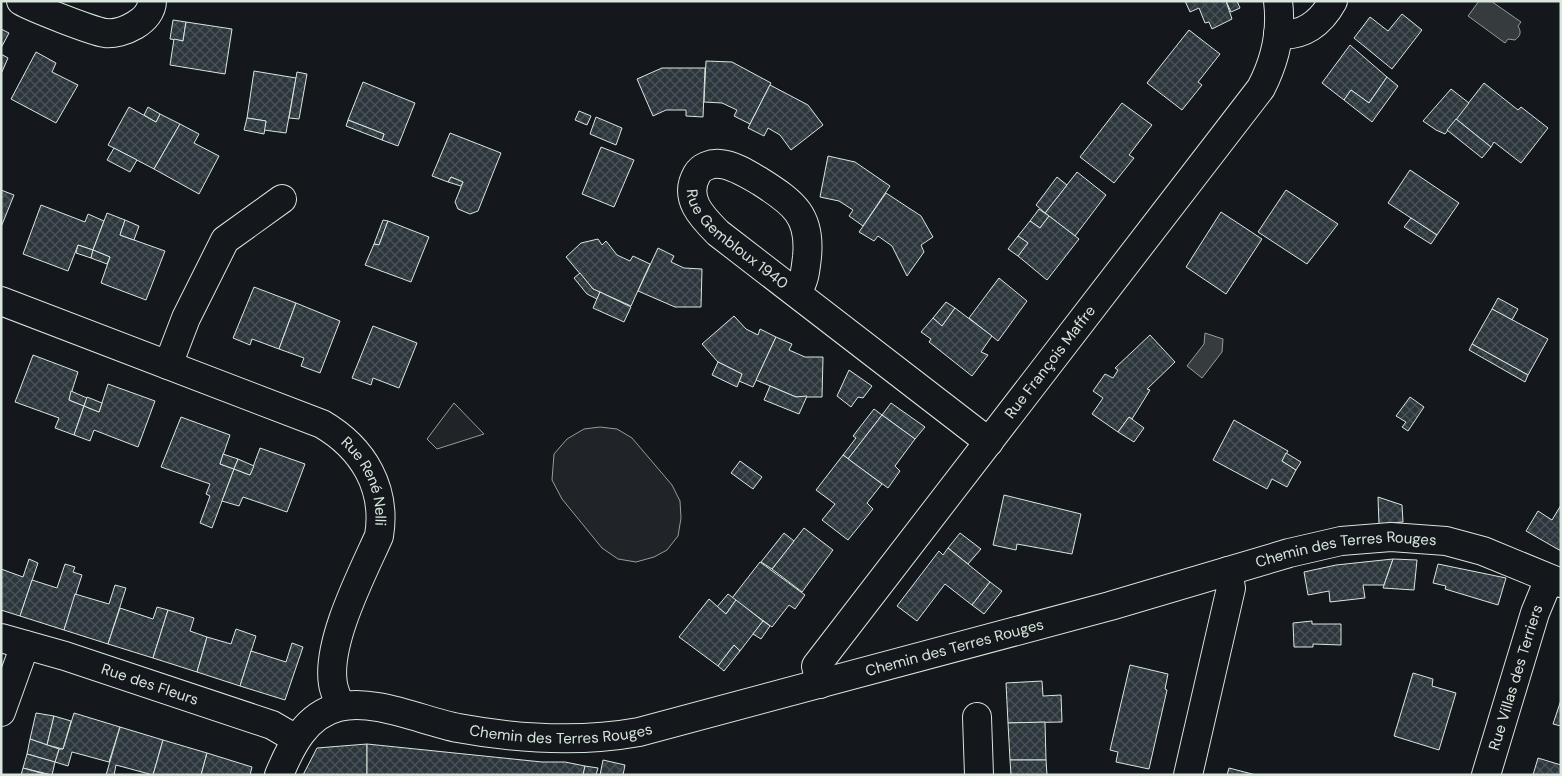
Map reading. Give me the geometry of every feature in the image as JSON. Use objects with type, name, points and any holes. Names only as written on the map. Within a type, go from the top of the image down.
[{"type":"street","points":[[21,1],[104,33],[120,32],[145,18],[152,6],[152,1]]},
{"type":"street","name":"Rue François Maffre","points":[[820,684],[816,666],[1261,88],[1275,53],[1278,34],[1278,1]]},
{"type":"street","points":[[1278,34],[1294,36],[1311,26],[1326,14],[1333,1]]},
{"type":"street","name":"Rue Gembloux 1940","points":[[796,293],[805,280],[808,242],[804,220],[796,210],[773,190],[729,165],[718,163],[708,165],[698,172],[691,191],[694,204],[700,215],[718,233],[989,442]]},
{"type":"street","points":[[168,365],[186,318],[225,240],[282,199]]},
{"type":"street","name":"Rue René Nelli","points":[[1,301],[322,424],[351,444],[368,467],[377,492],[381,522],[379,536],[339,633],[334,651],[333,684],[340,706]]},
{"type":"street","name":"Chemin des Terres Rouges","points":[[340,706],[378,708],[427,722],[502,735],[546,739],[582,739],[639,732],[1110,606],[1289,553],[1341,541],[1392,537],[1446,542],[1483,551],[1555,581]]},
{"type":"street","points":[[1188,775],[1231,588],[1228,571]]},
{"type":"street","name":"Rue Villas des Terriers","points":[[1486,775],[1535,613],[1555,581]]},
{"type":"street","points":[[1,712],[13,642]]},
{"type":"street","name":"Rue des Fleurs","points":[[13,642],[272,725],[296,739]]},
{"type":"street","points":[[279,775],[296,739],[315,719],[340,706]]},
{"type":"street","points":[[977,717],[978,775]]},
{"type":"shaded area","points":[[1479,1],[1491,1],[1521,22],[1518,26],[1520,34],[1515,40],[1508,39],[1505,43],[1468,16]]},
{"type":"shaded area","points":[[1205,333],[1223,339],[1222,352],[1202,378],[1187,366],[1204,344]]},
{"type":"shaded area","points":[[454,403],[484,434],[437,449],[427,439]]},
{"type":"shaded area","points":[[600,427],[617,429],[632,438],[672,485],[680,501],[681,518],[678,536],[667,550],[654,557],[636,562],[618,559],[602,548],[562,499],[552,480],[554,454],[567,439],[584,429]]},
{"type":"building","points":[[1185,1],[1226,1],[1232,19],[1212,29],[1209,22],[1205,23],[1199,8],[1190,12]]},
{"type":"building","points":[[1226,1],[1237,1],[1240,8],[1231,12]]},
{"type":"building","points":[[1402,14],[1422,30],[1392,69],[1354,38],[1370,17],[1388,31]]},
{"type":"building","points":[[173,20],[186,22],[183,41],[170,39]]},
{"type":"building","points":[[186,22],[232,29],[225,74],[170,65],[174,39],[183,41]]},
{"type":"building","points":[[1,29],[9,33],[1,48]]},
{"type":"building","points":[[1189,30],[1220,54],[1198,82],[1202,85],[1182,110],[1147,83]]},
{"type":"building","points":[[1350,45],[1387,77],[1369,103],[1351,90],[1344,100],[1322,83]]},
{"type":"building","points":[[36,52],[56,63],[52,72],[78,85],[56,123],[11,99]]},
{"type":"building","points":[[1,54],[8,58],[1,74]]},
{"type":"building","points":[[706,61],[732,62],[771,83],[750,124],[734,116],[737,110],[722,103],[704,102]]},
{"type":"building","points":[[662,68],[705,68],[703,117],[686,116],[686,110],[666,110],[653,116],[637,79]]},
{"type":"building","points":[[254,71],[296,78],[286,133],[264,130],[266,121],[247,118]]},
{"type":"building","points":[[297,72],[307,74],[299,119],[289,118]]},
{"type":"building","points":[[1387,77],[1398,86],[1372,122],[1344,100],[1351,90],[1369,103]]},
{"type":"building","points":[[363,82],[415,103],[398,146],[382,140],[384,134],[348,120]]},
{"type":"building","points":[[1484,83],[1518,110],[1521,107],[1548,128],[1521,163],[1494,142],[1491,147],[1456,119]]},
{"type":"building","points":[[770,85],[808,105],[823,125],[791,150],[780,135],[768,128],[764,136],[748,128]]},
{"type":"building","points":[[1451,89],[1469,103],[1445,134],[1423,121]]},
{"type":"building","points":[[1122,103],[1152,125],[1129,155],[1134,158],[1114,183],[1080,157]]},
{"type":"building","points":[[129,107],[156,122],[160,114],[180,124],[154,169],[108,145]]},
{"type":"building","points":[[148,107],[160,114],[156,122],[144,115]]},
{"type":"building","points":[[579,111],[591,116],[587,125],[575,120]]},
{"type":"building","points":[[596,117],[622,128],[616,145],[590,134]]},
{"type":"building","points":[[247,118],[266,121],[264,134],[244,130]]},
{"type":"building","points":[[1456,119],[1491,147],[1482,158],[1447,130]]},
{"type":"building","points":[[348,120],[384,134],[382,140],[346,126]]},
{"type":"building","points":[[180,124],[199,134],[194,143],[219,156],[199,194],[154,169]]},
{"type":"building","points":[[450,133],[501,153],[478,211],[470,214],[458,209],[455,202],[463,182],[451,177],[448,182],[432,176]]},
{"type":"building","points":[[601,147],[634,160],[614,207],[582,194]]},
{"type":"building","points":[[114,148],[137,160],[130,172],[107,160]]},
{"type":"building","points":[[828,156],[855,162],[890,186],[863,226],[849,216],[853,210],[839,201],[820,197]]},
{"type":"building","points":[[1410,170],[1459,203],[1437,235],[1388,203]]},
{"type":"building","points":[[1077,172],[1106,195],[1075,236],[1045,213]]},
{"type":"building","points":[[451,177],[463,182],[461,186],[448,182]]},
{"type":"building","points":[[1057,177],[1067,185],[1045,213],[1036,205]]},
{"type":"building","points":[[1,190],[14,195],[1,227]]},
{"type":"building","points":[[1286,190],[1338,224],[1307,264],[1258,232]]},
{"type":"building","points":[[886,193],[921,216],[933,237],[921,245],[924,252],[907,276],[892,246],[878,236],[874,241],[859,232]]},
{"type":"building","points":[[41,205],[85,222],[88,214],[104,221],[93,250],[78,245],[68,271],[23,254]]},
{"type":"building","points":[[1039,209],[1049,216],[1040,228],[1030,221]]},
{"type":"building","points":[[1221,212],[1262,239],[1226,294],[1186,267]]},
{"type":"building","points":[[107,213],[125,220],[120,235],[165,251],[146,300],[101,283],[110,257],[93,250]]},
{"type":"building","points":[[1049,216],[1079,239],[1047,280],[1018,256],[1028,243],[1018,236],[1030,221],[1040,228]]},
{"type":"building","points":[[1411,218],[1437,235],[1431,244],[1404,227]]},
{"type":"building","points":[[125,220],[139,226],[134,240],[120,235]]},
{"type":"building","points":[[383,220],[388,221],[379,245],[374,244]]},
{"type":"building","points":[[388,221],[429,237],[411,282],[365,265],[374,244],[379,245]]},
{"type":"building","points":[[1018,236],[1028,243],[1018,256],[1008,249]]},
{"type":"building","points":[[598,239],[602,245],[606,241],[617,255],[630,261],[633,256],[650,264],[631,306],[593,289],[566,257],[581,243]]},
{"type":"building","points":[[78,245],[93,250],[91,258],[76,253]]},
{"type":"building","points":[[658,248],[674,256],[671,262],[684,268],[702,269],[701,307],[675,307],[638,291]]},
{"type":"building","points":[[93,250],[110,257],[107,264],[91,258]]},
{"type":"building","points":[[580,273],[593,289],[600,292],[597,299],[587,294],[574,278]]},
{"type":"building","points":[[999,278],[1027,301],[998,341],[969,318]]},
{"type":"building","points":[[254,287],[296,303],[279,349],[252,339],[250,345],[233,338]]},
{"type":"building","points":[[600,292],[631,307],[624,322],[593,308]]},
{"type":"building","points":[[1498,298],[1518,309],[1512,320],[1492,309]]},
{"type":"building","points":[[946,302],[955,308],[942,326],[933,318]]},
{"type":"building","points":[[296,303],[340,321],[320,373],[301,366],[304,358],[279,349]]},
{"type":"building","points":[[955,308],[992,336],[981,352],[988,355],[972,376],[929,342],[931,339],[921,332],[933,318],[942,326]]},
{"type":"building","points":[[1492,309],[1548,339],[1528,375],[1472,344]]},
{"type":"building","points":[[734,316],[746,329],[758,335],[760,329],[776,337],[753,387],[739,381],[742,374],[718,362],[702,344]]},
{"type":"building","points":[[373,326],[417,343],[399,388],[373,378],[371,385],[352,378]]},
{"type":"building","points":[[1150,335],[1175,362],[1147,389],[1150,390],[1132,419],[1129,417],[1118,432],[1092,414],[1103,398],[1093,391],[1105,374],[1113,378],[1118,370],[1115,368]]},
{"type":"building","points":[[776,337],[792,344],[789,350],[805,357],[823,357],[822,397],[796,397],[756,380]]},
{"type":"building","points":[[1472,344],[1528,375],[1525,382],[1469,350]]},
{"type":"building","points":[[33,355],[78,372],[69,400],[84,406],[74,435],[55,428],[59,418],[15,402]]},
{"type":"building","points":[[718,362],[742,374],[737,387],[712,375]]},
{"type":"building","points":[[849,370],[872,386],[863,398],[858,397],[851,407],[837,396]]},
{"type":"building","points":[[108,384],[155,401],[138,447],[94,430],[90,441],[74,435],[84,406],[99,412]]},
{"type":"building","points":[[770,386],[796,397],[807,396],[799,414],[764,400]]},
{"type":"building","points":[[71,391],[87,398],[84,406],[69,400]]},
{"type":"building","points":[[87,397],[102,403],[99,412],[84,406]]},
{"type":"building","points":[[1410,397],[1424,407],[1408,431],[1402,427],[1406,422],[1396,416]]},
{"type":"building","points":[[891,403],[925,427],[915,439],[882,415]]},
{"type":"building","points":[[874,409],[882,415],[848,459],[843,455],[856,438],[853,436]]},
{"type":"building","points":[[882,415],[915,439],[895,466],[900,471],[888,488],[848,459]]},
{"type":"building","points":[[181,417],[230,435],[220,464],[234,469],[212,528],[200,523],[210,496],[206,494],[210,484],[161,467]]},
{"type":"building","points":[[1129,417],[1144,428],[1134,442],[1118,432]]},
{"type":"building","points":[[1234,420],[1288,451],[1282,461],[1296,470],[1287,487],[1272,479],[1267,489],[1213,460]]},
{"type":"building","points":[[260,448],[305,464],[287,512],[243,497],[239,506],[222,501],[234,469],[250,475]]},
{"type":"building","points":[[1286,453],[1301,462],[1296,470],[1282,461]]},
{"type":"building","points":[[223,454],[238,459],[234,469],[220,464]]},
{"type":"building","points":[[843,455],[882,484],[867,503],[873,509],[848,540],[822,520],[835,504],[816,490]]},
{"type":"building","points":[[238,459],[254,466],[250,475],[234,469]]},
{"type":"building","points":[[740,461],[762,477],[753,489],[731,473]]},
{"type":"building","points":[[1004,495],[1081,514],[1072,554],[1017,544],[1016,550],[993,545]]},
{"type":"building","points":[[1378,497],[1402,505],[1403,522],[1379,524]]},
{"type":"building","points":[[1561,505],[1561,551],[1526,531],[1538,511],[1552,520]]},
{"type":"building","points":[[804,528],[833,550],[802,592],[772,569]]},
{"type":"building","points":[[784,533],[794,541],[772,569],[761,562]]},
{"type":"building","points":[[960,533],[981,549],[968,564],[948,548]]},
{"type":"building","points":[[948,548],[990,582],[972,605],[945,584],[917,621],[897,606],[939,551],[943,555]]},
{"type":"building","points":[[29,559],[38,563],[20,616],[1,610],[1,569],[23,577]]},
{"type":"building","points":[[1393,559],[1384,585],[1363,585],[1365,598],[1330,602],[1329,591],[1308,595],[1304,572],[1336,565]]},
{"type":"building","points":[[1393,559],[1417,560],[1414,590],[1383,588]]},
{"type":"building","points":[[760,562],[805,595],[795,609],[789,605],[772,627],[732,598]]},
{"type":"building","points":[[65,564],[75,567],[73,572],[82,575],[64,630],[20,616],[32,580],[57,588]]},
{"type":"building","points":[[1438,564],[1506,578],[1498,605],[1445,589],[1446,586],[1433,583]]},
{"type":"building","points":[[990,582],[1002,591],[984,614],[972,605]]},
{"type":"building","points":[[115,585],[126,588],[108,644],[64,630],[75,594],[109,604]]},
{"type":"building","points":[[728,594],[736,600],[726,614],[717,607]]},
{"type":"building","points":[[709,599],[726,614],[736,600],[763,621],[740,651],[734,645],[718,666],[679,637]]},
{"type":"building","points":[[157,607],[168,610],[153,658],[108,644],[120,608],[153,619]]},
{"type":"building","points":[[168,610],[194,618],[190,631],[207,637],[197,672],[153,658]]},
{"type":"building","points":[[763,621],[770,626],[761,639],[753,634]]},
{"type":"building","points":[[1312,621],[1312,624],[1341,624],[1341,645],[1313,644],[1313,647],[1294,647],[1293,623]]},
{"type":"building","points":[[236,629],[256,636],[240,686],[197,672],[207,637],[231,644]]},
{"type":"building","points":[[292,643],[303,647],[285,700],[240,686],[251,651],[286,662]]},
{"type":"building","points":[[734,645],[740,651],[724,671],[718,666]]},
{"type":"building","points":[[1130,665],[1168,674],[1165,689],[1167,690],[1149,769],[1116,762],[1118,752],[1110,750]]},
{"type":"building","points":[[1413,673],[1433,679],[1432,686],[1456,693],[1439,750],[1394,736]]},
{"type":"building","points":[[1042,681],[1043,696],[1061,695],[1062,722],[1008,723],[1006,683]]},
{"type":"building","points":[[1561,700],[1561,726],[1553,724]]},
{"type":"building","points":[[36,713],[54,716],[47,745],[30,739]]},
{"type":"building","points":[[74,713],[120,727],[109,762],[72,752],[68,766],[55,762],[59,749],[63,749]]},
{"type":"building","points":[[54,716],[71,721],[63,749],[47,745]]},
{"type":"building","points":[[1045,722],[1046,760],[1010,760],[1008,723]]},
{"type":"building","points":[[120,727],[163,740],[153,775],[116,765],[114,775],[106,775]]},
{"type":"building","points":[[30,739],[59,749],[55,762],[27,754]]},
{"type":"building","points":[[163,740],[207,753],[201,775],[153,775]]},
{"type":"building","points":[[367,744],[367,775],[303,775],[317,748]]},
{"type":"building","points":[[367,744],[542,762],[565,762],[585,766],[583,775],[367,775]]},
{"type":"building","points":[[207,753],[252,767],[250,775],[201,775]]},
{"type":"building","points":[[27,754],[55,762],[52,775],[23,768]]},
{"type":"building","points":[[1538,758],[1561,765],[1561,775],[1533,775]]},
{"type":"building","points":[[603,760],[625,765],[623,775],[600,775]]},
{"type":"building","points":[[1010,760],[1046,760],[1047,775],[1011,775]]},
{"type":"building","points":[[585,766],[598,768],[596,775],[583,775]]},
{"type":"building","points":[[23,768],[48,775],[21,775]]},
{"type":"building","points":[[1229,768],[1256,775],[1227,775]]}]
